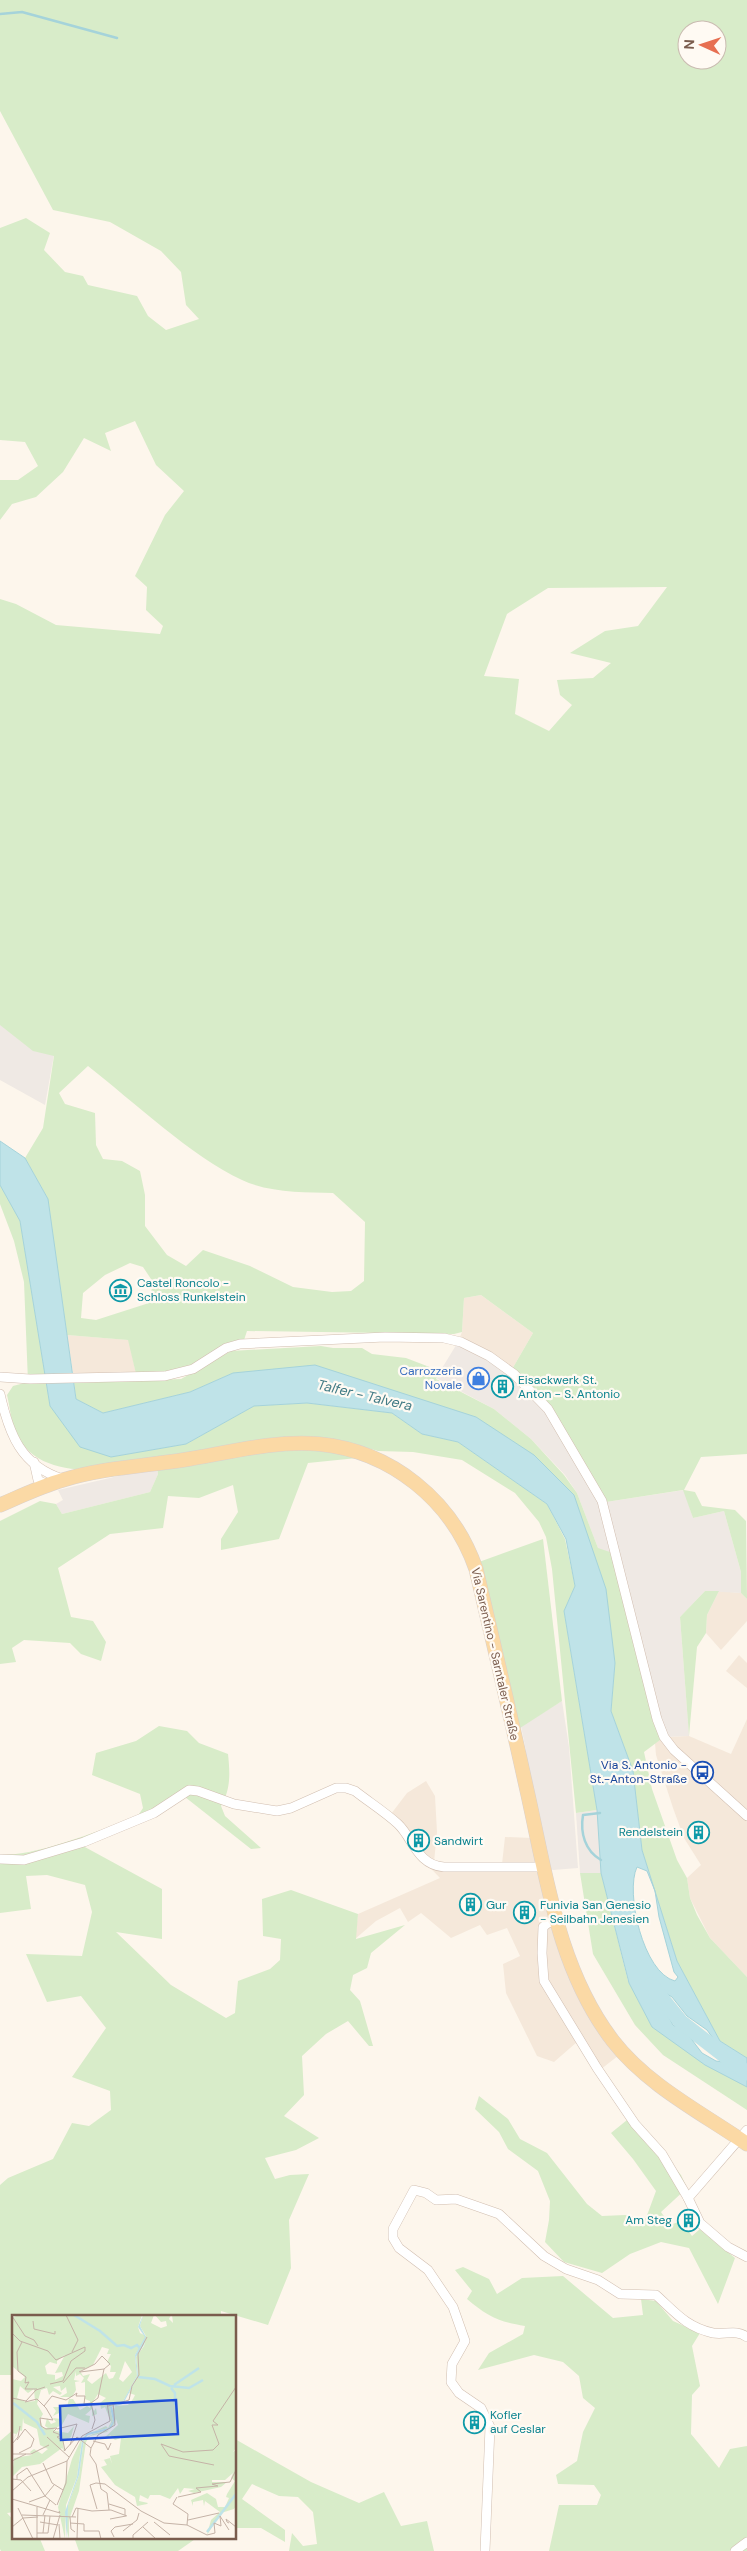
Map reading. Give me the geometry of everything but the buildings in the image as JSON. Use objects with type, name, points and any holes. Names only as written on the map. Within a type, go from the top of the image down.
[{"type":"main road","name":"Via Sarentino - Sarntaler Straße","points":[[0,1505],[30,1493],[42,1483],[273,1445],[318,1444],[375,1457],[403,1473],[423,1489],[445,1511],[455,1526],[476,1568],[557,1920],[571,1967],[588,2004],[614,2042],[640,2069],[745,2138]]},
{"type":"street","points":[[0,1377],[30,1379],[180,1374],[193,1369],[226,1348],[249,1344],[385,1337],[444,1338],[461,1342],[489,1356],[514,1374],[548,1409],[602,1501],[662,1732],[674,1750],[747,1816]]},
{"type":"street","points":[[0,1394],[6,1422],[18,1448],[34,1462],[65,1479]]},
{"type":"street","points":[[34,1462],[42,1483],[49,1479],[48,1471]]},
{"type":"street","points":[[0,1859],[24,1860],[84,1842],[158,1811],[189,1790],[198,1791],[234,1804],[277,1811],[291,1808],[331,1790],[346,1788],[355,1791],[399,1825],[411,1845],[433,1864],[444,1867],[545,1867]]},
{"type":"street","points":[[557,1920],[548,1923],[543,1928],[542,1953],[544,1981],[554,1999],[596,2068],[635,2124],[662,2154],[688,2198],[700,2223],[728,2247],[747,2257]]},
{"type":"street","points":[[688,2198],[745,2138]]},
{"type":"street","points":[[485,2551],[490,2427],[481,2408],[459,2393],[453,2386],[450,2378],[452,2364],[464,2344],[465,2338],[453,2307],[430,2272],[399,2248],[393,2238],[393,2230],[414,2190],[426,2192],[436,2200],[456,2199],[489,2209],[504,2218],[535,2250],[566,2269],[598,2280],[620,2294],[656,2295],[676,2316],[704,2330],[720,2333],[736,2332],[747,2337]]},
{"type":"street","points":[[735,2551],[747,2542]]},
{"type":"shaded area","points":[[0,1024],[54,1055],[45,1105],[0,1080]]},
{"type":"shaded area","points":[[481,1295],[533,1333],[511,1371],[458,1342],[462,1332],[464,1298]]},
{"type":"shaded area","points":[[67,1335],[129,1340],[136,1374],[73,1374]]},
{"type":"shaded area","points":[[458,1342],[531,1388],[606,1502],[684,1490],[693,1518],[724,1511],[741,1572],[741,1593],[705,1591],[680,1617],[689,1736],[664,1737],[598,1548],[577,1493],[565,1475],[531,1439],[494,1409],[436,1378]]},
{"type":"shaded area","points":[[157,1467],[158,1474],[150,1492],[62,1514],[56,1504],[63,1500],[58,1490]]},
{"type":"shaded area","points":[[719,1591],[741,1593],[747,1599],[747,1621],[721,1650],[706,1633],[707,1615]]},
{"type":"shaded area","points":[[739,1655],[747,1663],[747,1688],[726,1671]]},
{"type":"shaded area","points":[[562,1701],[569,1747],[578,1868],[553,1870],[545,1867],[519,1753],[526,1751],[521,1726]]},
{"type":"shaded area","points":[[747,1719],[747,1977],[710,1938],[690,1898],[687,1878],[701,1865],[684,1838],[656,1755],[655,1743],[664,1737],[689,1736],[731,1754]]},
{"type":"shaded area","points":[[426,1781],[435,1796],[437,1832],[434,1862],[502,1864],[505,1837],[532,1838],[571,1967],[623,2052],[596,2073],[577,2042],[554,2062],[537,2056],[506,1993],[503,1964],[520,1956],[507,1928],[487,1935],[480,1925],[451,1938],[421,1913],[408,1922],[400,1908],[376,1921],[355,1939],[358,1914],[440,1878],[405,1842],[391,1814],[407,1793]]},
{"type":"shaded area","points":[[597,1810],[601,1873],[580,1873],[576,1813]]},
{"type":"green space","points":[[0,0],[747,0],[747,1454],[701,1457],[684,1490],[695,1492],[702,1506],[735,1510],[746,1521],[747,1599],[741,1593],[741,1572],[724,1511],[693,1518],[683,1490],[606,1502],[549,1408],[511,1371],[533,1333],[481,1295],[464,1298],[462,1332],[454,1334],[247,1331],[244,1340],[191,1367],[175,1372],[136,1374],[128,1340],[67,1335],[47,1197],[25,1158],[43,1128],[54,1056],[33,1051],[0,1025],[0,599],[16,604],[56,625],[160,634],[163,626],[146,610],[147,587],[135,576],[165,515],[184,491],[156,465],[135,421],[105,433],[111,451],[84,438],[63,472],[36,497],[12,504],[0,520],[0,480],[18,480],[38,466],[25,442],[0,440],[0,228],[26,218],[50,233],[44,250],[65,272],[83,276],[88,285],[137,296],[148,316],[166,330],[199,319],[186,305],[181,272],[161,251],[110,222],[53,210],[0,111]],"holes":[[[667,587],[638,626],[605,631],[570,653],[611,663],[593,678],[557,680],[560,695],[572,705],[549,731],[515,714],[519,679],[484,676],[507,614],[548,588]],[[88,1066],[183,1143],[223,1170],[242,1180],[275,1190],[333,1193],[365,1222],[364,1281],[351,1291],[332,1292],[293,1287],[250,1266],[203,1250],[186,1266],[167,1255],[145,1226],[145,1195],[140,1171],[122,1161],[103,1159],[96,1145],[95,1113],[65,1104],[59,1093]],[[130,1263],[143,1267],[153,1282],[149,1303],[96,1320],[81,1318],[83,1293],[105,1275]]]},
{"type":"green space","points":[[0,1185],[20,1220],[50,1406],[111,1457],[186,1444],[254,1406],[307,1403],[392,1413],[422,1434],[458,1442],[547,1504],[565,1539],[575,1586],[564,1611],[597,1810],[576,1813],[552,1569],[546,1537],[539,1522],[515,1493],[462,1460],[413,1452],[378,1451],[343,1441],[357,1458],[308,1463],[279,1539],[221,1550],[221,1539],[238,1512],[233,1485],[199,1498],[168,1496],[163,1528],[110,1534],[58,1568],[71,1617],[93,1621],[106,1642],[101,1661],[81,1654],[70,1643],[24,1640],[12,1648],[16,1662],[0,1664],[0,1521],[40,1501],[56,1504],[62,1514],[150,1492],[158,1474],[157,1467],[79,1470],[59,1466],[42,1460],[27,1449],[16,1433],[7,1395],[13,1386],[28,1382],[24,1282],[14,1241],[0,1204]]},
{"type":"green space","points":[[321,1346],[362,1348],[372,1354],[406,1358],[440,1371],[436,1379],[494,1409],[531,1439],[564,1475],[577,1493],[598,1548],[616,1554],[664,1737],[644,1752],[652,1789],[677,1860],[687,1878],[690,1898],[697,1915],[710,1938],[747,1977],[747,2058],[720,2041],[677,1961],[642,1850],[633,1771],[611,1711],[615,1663],[574,1495],[476,1417],[233,1373],[190,1392],[103,1413],[76,1399],[74,1383],[181,1379],[231,1351]]},
{"type":"green space","points":[[543,1539],[562,1701],[517,1730],[479,1562]]},
{"type":"green space","points":[[705,1591],[719,1591],[707,1615],[706,1633],[697,1647],[689,1736],[680,1617]]},
{"type":"green space","points":[[159,1726],[187,1731],[199,1743],[228,1754],[229,1781],[227,1793],[221,1806],[225,1816],[261,1848],[251,1849],[185,1797],[156,1816],[83,1846],[162,1889],[162,1939],[116,1932],[171,1985],[226,2018],[235,2013],[238,1981],[270,1969],[280,1960],[281,1939],[263,1936],[262,1899],[291,1890],[358,1914],[356,1939],[405,1925],[371,1953],[367,1968],[353,1975],[350,1990],[360,2001],[373,2046],[369,2046],[348,2021],[326,2034],[302,2056],[304,2095],[284,2116],[319,2138],[296,2150],[265,2158],[275,2179],[290,2175],[309,2174],[289,2220],[291,2268],[268,2325],[221,2311],[221,2315],[12,2315],[12,2380],[11,2375],[0,2375],[0,2185],[8,2178],[53,2159],[72,2123],[89,2126],[111,2110],[110,2091],[72,2077],[106,2028],[81,1996],[47,2002],[26,1954],[82,1956],[92,1912],[85,1885],[47,1875],[26,1876],[31,1909],[0,1913],[0,1854],[30,1852],[88,1835],[137,1817],[143,1808],[140,1794],[92,1775],[96,1753],[136,1741]]},
{"type":"green space","points":[[580,1873],[601,1873],[628,1981],[652,2027],[747,2087],[747,2110],[663,2055],[635,2025],[593,1954]]},
{"type":"green space","points":[[479,2096],[508,2119],[520,2139],[547,2153],[587,2204],[602,2216],[625,2215],[646,2218],[656,2191],[611,2133],[632,2116],[681,2175],[687,2188],[661,2212],[670,2225],[681,2221],[692,2236],[700,2229],[735,2258],[718,2304],[689,2248],[661,2242],[630,2254],[602,2273],[564,2262],[545,2242],[550,2201],[538,2171],[508,2149],[499,2132],[475,2109]]},
{"type":"green space","points":[[463,2267],[489,2279],[497,2294],[522,2278],[563,2276],[613,2318],[643,2315],[641,2299],[656,2301],[673,2321],[700,2333],[692,2346],[700,2386],[692,2395],[691,2434],[719,2468],[730,2449],[747,2446],[747,2551],[549,2551],[559,2505],[597,2505],[601,2495],[594,2485],[558,2484],[556,2475],[577,2461],[583,2432],[595,2408],[583,2398],[579,2376],[563,2362],[534,2355],[478,2370],[489,2353],[523,2334],[525,2326],[494,2317],[467,2299],[472,2291],[455,2270]]},
{"type":"green space","points":[[12,2431],[12,2512],[7,2513],[12,2519],[12,2538],[40,2539],[45,2551],[1,2551],[0,2549],[0,2441]]},
{"type":"green space","points":[[236,2440],[311,2482],[359,2503],[384,2492],[401,2526],[427,2521],[434,2551],[289,2551],[292,2533],[303,2546],[317,2544],[313,2512],[298,2497],[279,2496],[252,2484],[242,2499],[285,2530],[285,2542],[261,2528],[236,2528]]},
{"type":"green space","points":[[74,2538],[197,2538],[178,2551],[79,2551]]},
{"type":"water","name":"Talfer - Talvera","points":[[0,1141],[25,1158],[48,1199],[76,1399],[103,1413],[190,1392],[233,1373],[315,1365],[476,1417],[534,1455],[574,1495],[606,1589],[615,1663],[611,1711],[633,1771],[642,1850],[655,1890],[647,1871],[637,1867],[633,1894],[640,1930],[646,1948],[654,1963],[664,1975],[675,1981],[678,1977],[674,1972],[659,1917],[655,1891],[677,1961],[720,2041],[747,2058],[747,2087],[705,2065],[652,2027],[629,1983],[601,1873],[597,1810],[564,1611],[575,1586],[566,1539],[547,1504],[458,1442],[422,1434],[392,1413],[307,1403],[254,1406],[186,1444],[111,1457],[80,1447],[50,1406],[20,1221],[0,1185]],"holes":[[[667,1994],[672,1997],[687,2016],[707,2030],[731,2063],[716,2061],[702,2053],[686,2032],[673,2025],[663,2006]]]},
{"type":"waterway","points":[[0,14],[22,12],[117,38]]},
{"type":"waterway","points":[[600,1813],[583,1815],[582,1828],[587,1847],[601,1860]]},
{"type":"waterway","points":[[651,1985],[681,2022],[747,2073]]},
{"type":"place","name":"Castel Roncolo - Schloss Runkelstein","points":[[121,1290]]},
{"type":"place","name":"Carrozzeria Novale","points":[[478,1378]]},
{"type":"place","name":"Eisackwerk St. Anton - S. Antonio","points":[[502,1387]]},
{"type":"place","name":"Via S. Antonio - St.-Anton-Straße","points":[[703,1772]]},
{"type":"place","name":"Rendelstein","points":[[699,1832]]},
{"type":"place","name":"Sandwirt","points":[[418,1841]]},
{"type":"place","name":"Gur","points":[[470,1905]]},
{"type":"place","name":"Funivia San Genesio - Seilbahn Jenesien","points":[[524,1912]]},
{"type":"place","name":"Am Steg","points":[[688,2220]]},
{"type":"place","name":"Kofler auf Ceslar","points":[[474,2422]]}]
